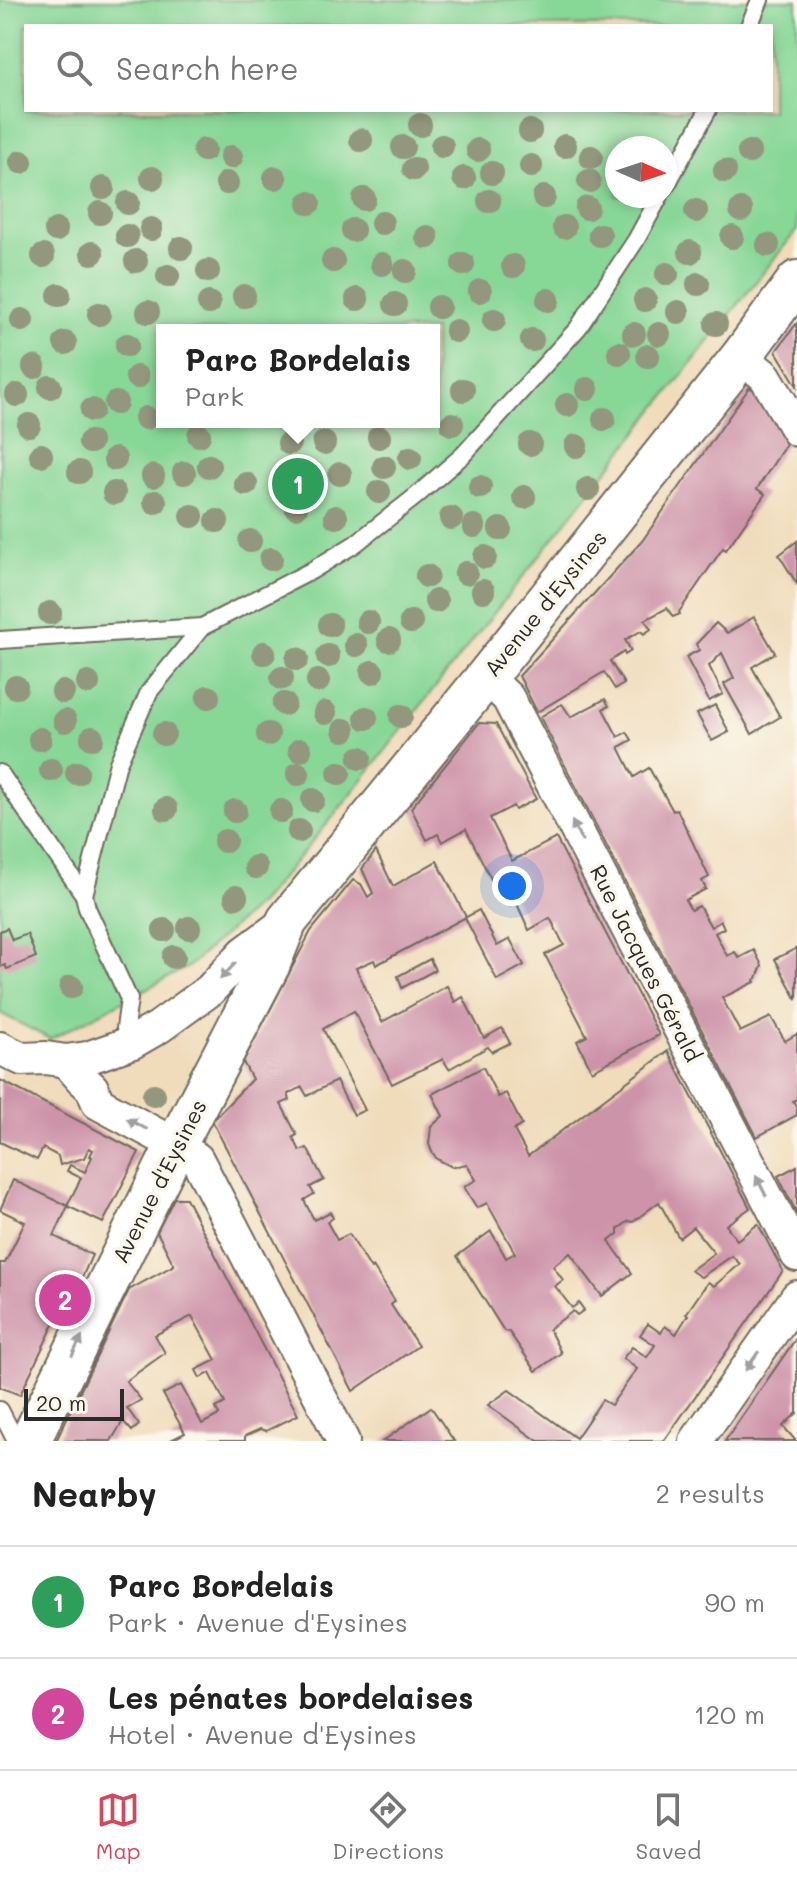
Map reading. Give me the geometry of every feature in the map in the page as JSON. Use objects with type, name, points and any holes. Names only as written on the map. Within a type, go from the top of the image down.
[{"type":"street","name":"Avenue d'Eysines","points":[[0,1048],[22,1059],[66,1061],[95,1056],[133,1042],[210,990],[244,953],[287,921],[741,357],[797,281]]},
{"type":"street","points":[[741,357],[765,376],[797,430]]},
{"type":"street","name":"Rue Jacques Gérald","points":[[486,677],[508,698],[797,1255]]},
{"type":"street","name":"Avenue d'Eysines","points":[[30,1441],[176,1145],[269,966],[287,921]]},
{"type":"street","points":[[66,1061],[92,1088],[98,1103],[197,1159],[343,1441]]},
{"type":"street","points":[[696,1441],[797,1297]]},
{"type":"lane","points":[[750,24],[760,0]]},
{"type":"lane","points":[[677,166],[707,112]]},
{"type":"lane","points":[[0,640],[202,627],[311,571],[355,544],[463,455],[578,328],[653,208]]},
{"type":"lane","points":[[84,895],[118,763],[149,692],[202,627]]},
{"type":"lane","points":[[0,773],[84,895],[87,908],[129,999],[125,1028],[133,1042]]},
{"type":"lane","points":[[0,1410],[16,1441]]},
{"type":"green space","points":[[0,0],[797,0],[797,230],[332,818],[261,902],[188,967],[50,1039],[0,1013]]},
{"type":"building","points":[[797,323],[797,386],[776,351]]},
{"type":"building","points":[[749,388],[754,389],[786,444],[757,489],[765,494],[726,550],[723,548],[680,614],[673,617],[667,608],[645,620],[651,629],[625,640],[631,651],[610,661],[624,684],[615,689],[604,672],[537,712],[519,676],[642,541]]},
{"type":"building","points":[[797,541],[797,584],[779,555]]},
{"type":"building","points":[[754,617],[775,653],[752,667],[780,717],[752,734],[724,684],[734,678],[722,653],[709,666],[723,694],[709,701],[686,657],[699,650],[696,644],[716,623],[727,633]]},
{"type":"building","points":[[605,699],[609,706],[603,709],[618,737],[627,732],[632,740],[619,747],[634,777],[649,768],[673,811],[677,809],[709,877],[702,881],[706,889],[685,900],[691,910],[699,906],[711,927],[721,921],[724,928],[715,933],[727,956],[735,952],[739,958],[754,950],[762,965],[755,982],[722,998],[740,1032],[771,1017],[785,1041],[797,1034],[797,1099],[793,1101],[797,1115],[757,1137],[540,717],[562,704],[571,717]]},
{"type":"building","points":[[715,705],[729,732],[712,741],[697,714]]},
{"type":"building","points":[[479,723],[496,724],[536,799],[490,818],[512,861],[556,838],[659,1035],[592,1071],[577,1041],[587,1036],[545,955],[564,945],[550,918],[529,930],[512,893],[501,899],[466,829],[442,842],[438,834],[427,840],[411,808]]},
{"type":"building","points":[[376,851],[393,886],[437,861],[466,917],[376,965],[374,960],[356,968],[382,1022],[447,986],[455,1002],[463,997],[484,1038],[502,1028],[510,1043],[492,1052],[488,1047],[449,1069],[443,1059],[392,1084],[354,1011],[323,1029],[365,1110],[354,1115],[336,1081],[307,1096],[302,1087],[288,1094],[290,1100],[281,1104],[297,1135],[293,1137],[300,1151],[307,1148],[324,1180],[310,1187],[314,1194],[304,1200],[314,1220],[330,1212],[333,1218],[327,1222],[337,1240],[349,1234],[395,1301],[391,1305],[418,1346],[353,1391],[212,1121],[252,1079],[243,1062],[311,931],[353,880],[361,884],[368,897],[373,893],[362,869]]},
{"type":"building","points":[[479,910],[497,946],[510,939],[524,965],[497,980],[465,918]]},
{"type":"building","points":[[7,928],[12,940],[27,934],[36,957],[7,969],[5,965],[0,967],[0,931]]},
{"type":"building","points":[[797,948],[797,1000],[775,959]]},
{"type":"building","points":[[430,959],[435,970],[402,988],[398,976]]},
{"type":"building","points":[[668,1051],[750,1208],[726,1225],[737,1240],[758,1224],[783,1271],[664,1441],[538,1441],[488,1405],[509,1390],[576,1438],[602,1400],[611,1405],[637,1369],[623,1358],[632,1347],[647,1357],[655,1345],[640,1335],[648,1324],[661,1333],[665,1326],[676,1334],[708,1282],[714,1286],[740,1264],[732,1256],[701,1277],[693,1272],[691,1270],[714,1253],[693,1227],[679,1238],[659,1202],[633,1222],[629,1221],[618,1229],[618,1234],[609,1241],[632,1273],[602,1296],[570,1253],[553,1266],[563,1280],[555,1286],[572,1308],[579,1303],[584,1310],[577,1315],[573,1311],[549,1329],[561,1353],[536,1371],[509,1332],[504,1331],[457,1256],[491,1231],[506,1258],[515,1253],[487,1203],[477,1208],[464,1187],[476,1180],[467,1164],[452,1167],[437,1159],[432,1152],[429,1144],[431,1127],[443,1116],[432,1094],[483,1067],[498,1097],[506,1093],[522,1125],[514,1130],[528,1156]]},
{"type":"building","points":[[0,1080],[139,1152],[103,1223],[67,1206],[81,1178],[67,1171],[70,1165],[85,1172],[93,1150],[89,1148],[84,1158],[60,1165],[58,1156],[43,1148],[37,1160],[0,1142]]},
{"type":"building","points":[[797,1166],[797,1214],[778,1176]]},
{"type":"building","points":[[13,1180],[68,1206],[54,1236],[92,1255],[80,1282],[75,1280],[20,1395],[0,1387],[0,1263],[5,1263],[25,1222],[0,1210]]},
{"type":"building","points":[[174,1198],[186,1198],[298,1415],[266,1431],[260,1429],[245,1436],[245,1441],[169,1441],[185,1433],[163,1394],[181,1385],[202,1424],[219,1415],[216,1408],[225,1403],[210,1373],[200,1378],[196,1370],[216,1360],[192,1316],[155,1335],[165,1353],[126,1381],[141,1400],[127,1408],[139,1425],[132,1431],[123,1421],[111,1441],[56,1441],[129,1290],[174,1265],[157,1232]]},
{"type":"building","points":[[797,1337],[797,1413],[783,1426],[796,1441],[725,1441]]},
{"type":"building","points":[[431,1407],[454,1441],[383,1441]]},
{"type":"place","name":"Parc Bordelais","points":[[298,484]]},
{"type":"place","name":"Les pénates bordelaises","points":[[65,1300]]}]
